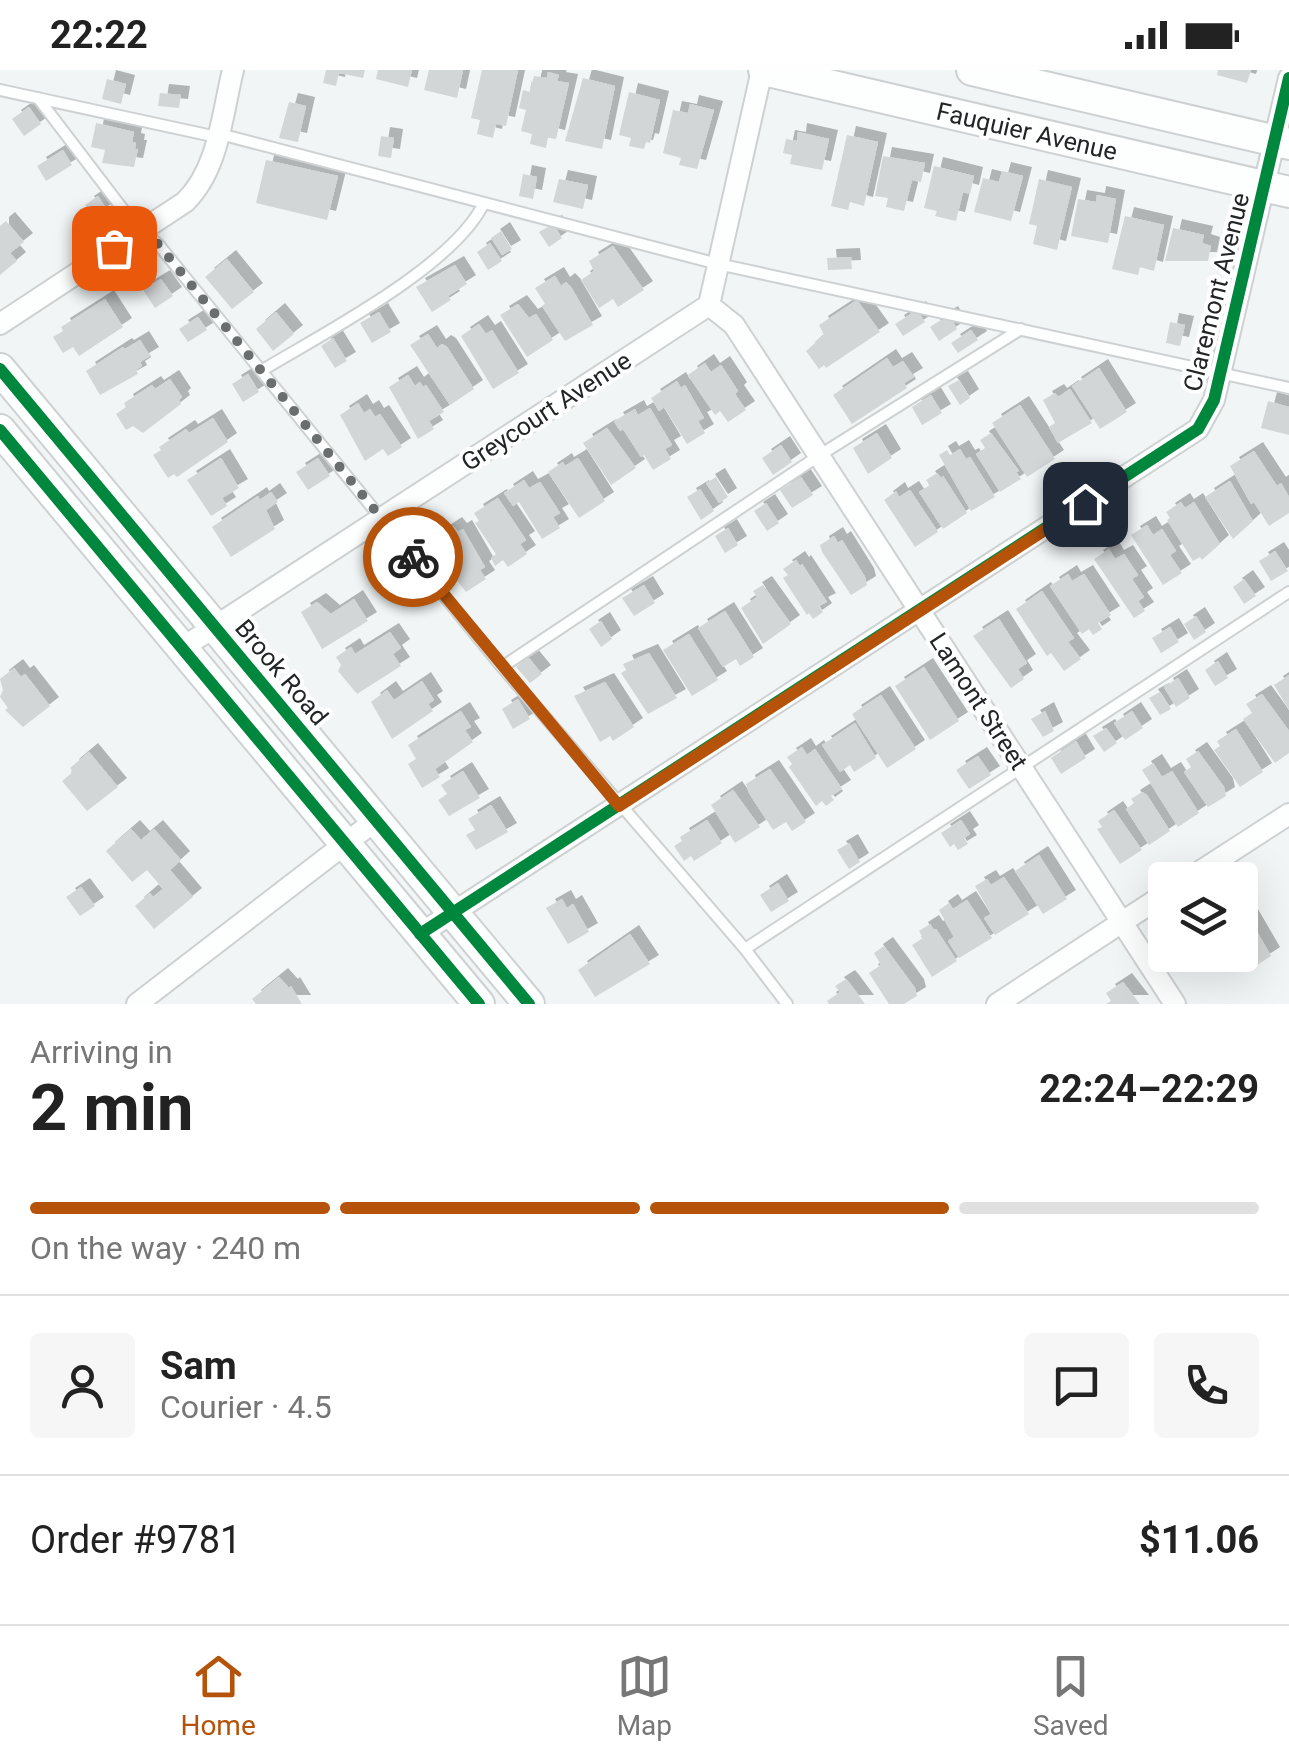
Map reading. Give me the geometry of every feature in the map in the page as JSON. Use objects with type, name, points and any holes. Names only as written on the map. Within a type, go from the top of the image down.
[{"type":"main road","name":"Fauquier Avenue","points":[[763,70],[1277,190]]},
{"type":"main road","name":"Fauquier Avenue","points":[[972,70],[1282,142]]},
{"type":"main road","name":"Brook Road","points":[[0,369],[529,1004]]},
{"type":"main road","points":[[0,430],[479,1004]]},
{"type":"street","points":[[0,324],[185,202],[199,188],[208,172],[233,70]]},
{"type":"street","points":[[709,304],[763,70]]},
{"type":"street","name":"Claremont Avenue","points":[[420,934],[1198,429],[1214,400],[1277,190],[1289,78]]},
{"type":"street","name":"Lamont Street","points":[[709,304],[734,325],[1175,1004]]},
{"type":"street","name":"Greycourt Avenue","points":[[182,648],[709,304]]},
{"type":"street","points":[[1215,862],[1289,814]]},
{"type":"street","points":[[137,1004],[376,820]]},
{"type":"street","points":[[996,1004],[1148,905]]},
{"type":"lane","points":[[0,90],[217,135],[718,264],[1289,388]]},
{"type":"lane","points":[[38,98],[131,220],[158,244],[502,668],[745,949],[787,1004]]},
{"type":"lane","points":[[261,372],[396,287],[440,254],[476,220],[484,203]]},
{"type":"lane","points":[[502,668],[820,455],[1021,329]]},
{"type":"lane","points":[[745,949],[1289,592]]},
{"type":"building","points":[[326,70],[365,70],[363,78],[339,73],[336,86],[323,83]]},
{"type":"building","points":[[378,70],[412,70],[408,87],[376,79]]},
{"type":"building","points":[[429,70],[463,70],[457,98],[424,90]]},
{"type":"building","points":[[482,70],[518,70],[506,126],[496,124],[493,138],[477,134],[480,120],[471,118]]},
{"type":"building","points":[[1218,70],[1251,70],[1247,83],[1217,75]]},
{"type":"building","points":[[548,72],[559,75],[557,81],[569,83],[556,139],[548,137],[546,148],[530,144],[532,134],[521,131],[526,110],[519,108],[523,90],[530,92],[534,76],[547,78]]},
{"type":"building","points":[[583,78],[615,86],[602,149],[565,141]]},
{"type":"building","points":[[107,79],[126,84],[121,104],[102,99]]},
{"type":"building","points":[[629,92],[660,100],[650,143],[646,142],[644,149],[629,146],[631,138],[619,135]]},
{"type":"building","points":[[160,93],[181,95],[179,108],[158,106]]},
{"type":"building","points":[[289,102],[306,106],[298,142],[279,138]]},
{"type":"building","points":[[690,104],[714,110],[697,169],[679,165],[681,158],[663,153],[673,110],[688,113]]},
{"type":"building","points":[[29,107],[41,124],[24,136],[12,119]]},
{"type":"building","points":[[96,123],[134,132],[132,142],[138,149],[134,167],[102,163],[105,150],[91,147]]},
{"type":"building","points":[[798,132],[829,139],[822,170],[790,164],[792,155],[783,153],[786,139],[797,141]]},
{"type":"building","points":[[847,135],[878,142],[864,206],[850,202],[848,210],[831,206]]},
{"type":"building","points":[[381,136],[394,138],[391,158],[378,156]]},
{"type":"building","points":[[63,150],[72,165],[46,181],[37,166]]},
{"type":"building","points":[[883,156],[925,163],[921,182],[912,180],[904,211],[886,207],[888,198],[875,196]]},
{"type":"building","points":[[266,160],[338,176],[327,220],[256,203]]},
{"type":"building","points":[[934,166],[974,176],[970,194],[963,192],[956,221],[935,216],[937,211],[924,208]]},
{"type":"building","points":[[1002,171],[1023,176],[1011,221],[974,212],[983,178],[999,182]]},
{"type":"building","points":[[523,174],[537,177],[533,199],[519,196]]},
{"type":"building","points":[[559,179],[588,185],[583,209],[553,202]]},
{"type":"building","points":[[1039,179],[1072,187],[1057,250],[1033,244],[1037,226],[1029,224]]},
{"type":"building","points":[[1097,195],[1116,199],[1108,243],[1071,236],[1078,199],[1096,202]]},
{"type":"building","points":[[98,196],[107,210],[94,218],[85,205]]},
{"type":"building","points":[[1125,216],[1164,225],[1154,271],[1140,267],[1138,275],[1112,269]]},
{"type":"building","points":[[6,221],[24,242],[10,253],[17,261],[0,275],[0,226]]},
{"type":"building","points":[[553,224],[562,238],[549,247],[539,232]]},
{"type":"building","points":[[1173,228],[1204,235],[1202,243],[1211,246],[1208,261],[1165,261]]},
{"type":"building","points":[[501,231],[512,249],[502,255],[491,238]]},
{"type":"building","points":[[490,243],[502,261],[488,270],[477,252]]},
{"type":"building","points":[[613,246],[644,290],[618,307],[613,299],[599,308],[581,280],[594,271],[589,261]]},
{"type":"building","points":[[851,257],[852,269],[828,270],[827,258]]},
{"type":"building","points":[[227,259],[254,292],[232,309],[205,277]]},
{"type":"building","points":[[455,265],[467,284],[432,312],[416,287]]},
{"type":"building","points":[[555,276],[561,286],[566,282],[571,287],[593,325],[565,341],[535,288]]},
{"type":"building","points":[[161,279],[173,296],[155,308],[143,290]]},
{"type":"building","points":[[105,299],[123,327],[79,356],[73,347],[63,353],[53,337],[63,331],[61,327]]},
{"type":"building","points":[[857,300],[880,332],[819,369],[806,351],[824,335],[819,325]]},
{"type":"building","points":[[518,304],[529,318],[536,314],[553,340],[527,357],[500,315]]},
{"type":"building","points":[[917,310],[925,322],[903,336],[895,324]]},
{"type":"building","points":[[276,312],[294,334],[273,351],[256,329]]},
{"type":"building","points":[[379,312],[391,332],[372,343],[360,323]]},
{"type":"building","points":[[949,315],[957,329],[939,341],[930,327]]},
{"type":"building","points":[[198,317],[207,330],[188,342],[179,329]]},
{"type":"building","points":[[1170,322],[1185,325],[1180,346],[1166,343]]},
{"type":"building","points":[[479,324],[486,334],[492,330],[519,373],[493,389],[461,336]]},
{"type":"building","points":[[971,330],[978,340],[958,353],[951,343]]},
{"type":"building","points":[[428,334],[437,348],[442,344],[447,347],[474,389],[450,405],[410,345]]},
{"type":"building","points":[[333,338],[347,361],[335,368],[321,346]]},
{"type":"building","points":[[140,340],[150,356],[140,362],[138,374],[100,395],[86,371]]},
{"type":"building","points":[[887,358],[893,367],[903,361],[914,377],[904,383],[907,388],[852,424],[833,395]]},
{"type":"building","points":[[705,363],[711,372],[721,365],[746,410],[728,422],[720,411],[715,415],[688,375]]},
{"type":"building","points":[[1099,368],[1127,412],[1100,429],[1072,386]]},
{"type":"building","points":[[248,374],[259,392],[243,402],[232,384]]},
{"type":"building","points":[[408,375],[415,386],[420,382],[423,387],[426,385],[444,412],[429,421],[434,429],[418,439],[389,387]]},
{"type":"building","points":[[170,379],[182,397],[181,404],[143,433],[133,426],[126,430],[116,414],[126,407],[124,403],[152,385],[155,389]]},
{"type":"building","points":[[959,380],[970,398],[960,405],[948,386]]},
{"type":"building","points":[[677,381],[681,388],[685,385],[704,418],[698,421],[705,433],[687,444],[664,407],[659,411],[651,398]]},
{"type":"building","points":[[1070,389],[1092,423],[1058,443],[1049,427],[1055,423],[1043,400]]},
{"type":"building","points":[[931,395],[942,413],[922,425],[912,407]]},
{"type":"building","points":[[1268,401],[1289,407],[1289,435],[1261,428]]},
{"type":"building","points":[[358,403],[364,413],[370,409],[375,417],[380,414],[402,447],[388,456],[383,449],[365,461],[340,415]]},
{"type":"building","points":[[1020,405],[1055,459],[1027,477],[992,423]]},
{"type":"building","points":[[650,408],[672,445],[665,449],[671,459],[653,470],[614,421],[635,409],[638,415]]},
{"type":"building","points":[[213,418],[228,442],[177,477],[174,474],[168,478],[153,455],[161,450],[159,447],[186,429],[189,433]]},
{"type":"building","points":[[607,428],[636,468],[611,485],[583,443]]},
{"type":"building","points":[[877,433],[892,458],[868,474],[853,448]]},
{"type":"building","points":[[991,433],[1021,479],[1000,492],[976,454],[985,448],[980,440]]},
{"type":"building","points":[[781,445],[792,462],[773,475],[762,458]]},
{"type":"building","points":[[960,449],[966,459],[970,457],[995,497],[971,511],[939,455],[947,450],[950,455]]},
{"type":"building","points":[[1254,451],[1289,497],[1289,513],[1269,526],[1254,502],[1251,504],[1230,466]]},
{"type":"building","points":[[221,458],[239,488],[222,498],[227,506],[211,516],[187,480]]},
{"type":"building","points":[[318,458],[330,476],[308,490],[296,472]]},
{"type":"building","points":[[578,458],[605,501],[579,518],[548,472]]},
{"type":"building","points":[[937,473],[967,513],[943,529],[919,492],[930,485],[926,480]]},
{"type":"building","points":[[716,477],[728,497],[719,503],[706,483]]},
{"type":"building","points":[[801,477],[813,495],[792,508],[780,490]]},
{"type":"building","points":[[524,480],[529,488],[540,482],[560,513],[553,517],[560,528],[542,539],[519,502],[513,506],[504,493]]},
{"type":"building","points":[[1230,481],[1253,521],[1233,539],[1205,497]]},
{"type":"building","points":[[700,489],[714,511],[701,520],[687,497]]},
{"type":"building","points":[[910,490],[938,532],[915,547],[884,500],[896,491],[899,497]]},
{"type":"building","points":[[271,492],[278,502],[266,510],[275,529],[231,557],[212,527],[258,496],[260,500]]},
{"type":"building","points":[[498,498],[526,540],[520,544],[527,554],[508,567],[503,560],[495,566],[491,558],[496,554],[475,523],[479,521],[474,513]]},
{"type":"building","points":[[1181,502],[1185,508],[1194,502],[1220,544],[1202,560],[1200,557],[1193,561],[1167,520],[1170,518],[1166,512]]},
{"type":"building","points":[[766,503],[779,523],[767,531],[754,511]]},
{"type":"building","points":[[1147,525],[1153,535],[1162,529],[1176,551],[1170,555],[1182,573],[1163,585],[1131,535]]},
{"type":"building","points":[[453,526],[458,532],[463,529],[485,567],[480,570],[486,579],[466,592],[427,543]]},
{"type":"building","points":[[728,528],[738,545],[725,553],[715,536]]},
{"type":"building","points":[[834,536],[838,543],[842,540],[865,577],[867,585],[851,595],[822,552],[820,545]]},
{"type":"building","points":[[1109,549],[1115,559],[1124,554],[1138,575],[1132,579],[1144,597],[1138,601],[1145,611],[1134,618],[1094,559]]},
{"type":"building","points":[[1275,551],[1288,571],[1271,581],[1259,561]]},
{"type":"building","points":[[796,560],[827,602],[819,606],[823,612],[813,619],[783,578],[788,575],[783,569]]},
{"type":"building","points":[[411,573],[423,592],[413,598],[401,579]]},
{"type":"building","points":[[1068,574],[1072,581],[1084,574],[1111,615],[1098,623],[1102,629],[1093,635],[1089,629],[1082,634],[1050,586]]},
{"type":"building","points":[[1244,579],[1256,596],[1244,604],[1233,587]]},
{"type":"building","points":[[644,585],[655,603],[634,616],[622,598]]},
{"type":"building","points":[[763,585],[791,624],[763,644],[741,608],[757,597],[753,591]]},
{"type":"building","points":[[1042,591],[1074,638],[1068,642],[1081,659],[1064,671],[1051,653],[1047,656],[1016,609]]},
{"type":"building","points":[[354,599],[368,621],[322,649],[301,612],[317,602],[331,614]]},
{"type":"building","points":[[725,611],[754,657],[740,666],[736,659],[723,667],[698,628]]},
{"type":"building","points":[[1196,616],[1206,632],[1194,640],[1184,624]]},
{"type":"building","points":[[999,619],[1027,663],[1018,669],[1024,679],[1011,688],[973,636]]},
{"type":"building","points":[[601,621],[612,639],[601,647],[589,629]]},
{"type":"building","points":[[1170,627],[1179,642],[1161,653],[1152,638]]},
{"type":"building","points":[[390,632],[401,648],[393,654],[401,666],[357,694],[338,671],[341,665],[336,657],[351,647],[355,654]]},
{"type":"building","points":[[689,634],[718,680],[692,696],[663,650]]},
{"type":"building","points":[[649,653],[677,698],[648,714],[621,673],[626,670],[623,664]]},
{"type":"building","points":[[528,657],[542,674],[530,683],[516,667]]},
{"type":"building","points":[[1218,661],[1228,678],[1215,686],[1205,670]]},
{"type":"building","points":[[924,667],[959,721],[930,740],[895,686]]},
{"type":"building","points":[[14,668],[21,677],[25,674],[50,706],[23,727],[5,710],[8,708],[0,697],[0,679]]},
{"type":"building","points":[[1289,675],[1289,710],[1274,685]]},
{"type":"building","points":[[1178,678],[1190,698],[1176,707],[1164,687]]},
{"type":"building","points":[[422,681],[434,700],[428,704],[433,711],[392,739],[371,702],[387,690],[394,700]]},
{"type":"building","points":[[605,682],[634,727],[613,741],[610,736],[600,742],[574,696]]},
{"type":"building","points":[[1160,692],[1171,709],[1160,715],[1149,698]]},
{"type":"building","points":[[1262,694],[1289,731],[1289,753],[1275,763],[1243,719],[1252,713],[1246,704]]},
{"type":"building","points":[[881,695],[916,749],[887,768],[852,714]]},
{"type":"building","points":[[518,699],[530,719],[513,729],[502,709]]},
{"type":"building","points":[[461,711],[471,727],[465,730],[473,742],[435,769],[440,777],[422,788],[408,764],[416,759],[408,745]]},
{"type":"building","points":[[1045,711],[1054,731],[1043,737],[1031,719]]},
{"type":"building","points":[[1132,711],[1143,728],[1125,740],[1114,723]]},
{"type":"building","points":[[855,723],[876,758],[854,772],[850,765],[840,772],[822,745]]},
{"type":"building","points":[[1106,728],[1117,743],[1104,752],[1093,736]]},
{"type":"building","points":[[1236,729],[1263,772],[1240,787],[1214,750],[1220,746],[1217,741]]},
{"type":"building","points":[[1076,741],[1086,758],[1061,774],[1051,758]]},
{"type":"building","points":[[802,747],[807,755],[815,749],[842,789],[831,796],[834,800],[826,806],[822,801],[816,806],[789,767],[792,764],[787,757]]},
{"type":"building","points":[[1198,751],[1224,787],[1226,796],[1208,807],[1184,772],[1191,767],[1186,759]]},
{"type":"building","points":[[89,752],[118,787],[87,811],[62,781],[73,772],[70,768]]},
{"type":"building","points":[[978,756],[991,775],[969,789],[956,770]]},
{"type":"building","points":[[1153,763],[1162,777],[1172,771],[1199,813],[1178,827],[1142,770]]},
{"type":"building","points":[[770,769],[806,822],[792,831],[786,822],[773,830],[749,793],[746,784]]},
{"type":"building","points":[[463,771],[480,798],[449,816],[438,800],[447,794],[441,785]]},
{"type":"building","points":[[733,790],[760,827],[735,843],[711,805]]},
{"type":"building","points":[[1142,792],[1170,831],[1149,845],[1126,809],[1134,803],[1131,799]]},
{"type":"building","points":[[491,805],[508,832],[476,850],[466,835],[475,830],[468,819]]},
{"type":"building","points":[[1114,810],[1142,850],[1120,864],[1097,829],[1102,827],[1098,821]]},
{"type":"building","points":[[707,820],[722,843],[694,861],[691,856],[684,861],[674,846],[682,841],[680,837]]},
{"type":"building","points":[[961,820],[970,834],[964,838],[968,844],[958,850],[954,844],[950,847],[941,833]]},
{"type":"building","points":[[131,829],[141,840],[154,829],[181,860],[170,870],[193,897],[154,929],[135,906],[150,893],[153,897],[163,889],[147,870],[132,882],[106,851]]},
{"type":"building","points":[[849,843],[860,862],[849,869],[837,850]]},
{"type":"building","points":[[1039,855],[1067,899],[1043,914],[1015,871]]},
{"type":"building","points":[[1004,877],[1029,914],[995,935],[984,918],[991,914],[975,886],[987,879],[991,885]]},
{"type":"building","points":[[778,883],[789,901],[771,912],[760,895]]},
{"type":"building","points":[[81,887],[95,906],[80,916],[66,897]]},
{"type":"building","points":[[562,899],[567,908],[573,904],[589,932],[568,944],[546,908]]},
{"type":"building","points":[[967,900],[992,938],[959,958],[948,941],[954,937],[939,910],[949,903],[953,909]]},
{"type":"building","points":[[930,924],[957,961],[932,977],[912,945],[923,938],[919,931]]},
{"type":"building","points":[[630,934],[650,964],[595,997],[578,970]]},
{"type":"building","points":[[1258,934],[1271,956],[1258,964]]},
{"type":"building","points":[[884,946],[915,988],[917,996],[904,1004],[889,1004],[869,973],[881,965],[874,953]]},
{"type":"building","points":[[279,977],[291,986],[302,1004],[256,1004],[252,999]]},
{"type":"building","points":[[846,979],[865,1004],[829,1004],[827,1001],[840,992],[835,986]]},
{"type":"building","points":[[1123,982],[1140,1004],[1106,1004],[1111,1001],[1106,993]]},
{"type":"cycle path","points":[[420,934],[1198,429],[1214,400],[1289,78]]},
{"type":"cycle path","points":[[0,369],[529,1004]]},
{"type":"cycle path","points":[[0,430],[479,1004]]},
{"type":"way so far","points":[[114,248],[142,230],[158,244],[413,557]]},
{"type":"route","points":[[413,557],[619,806],[1085,504]]}]
